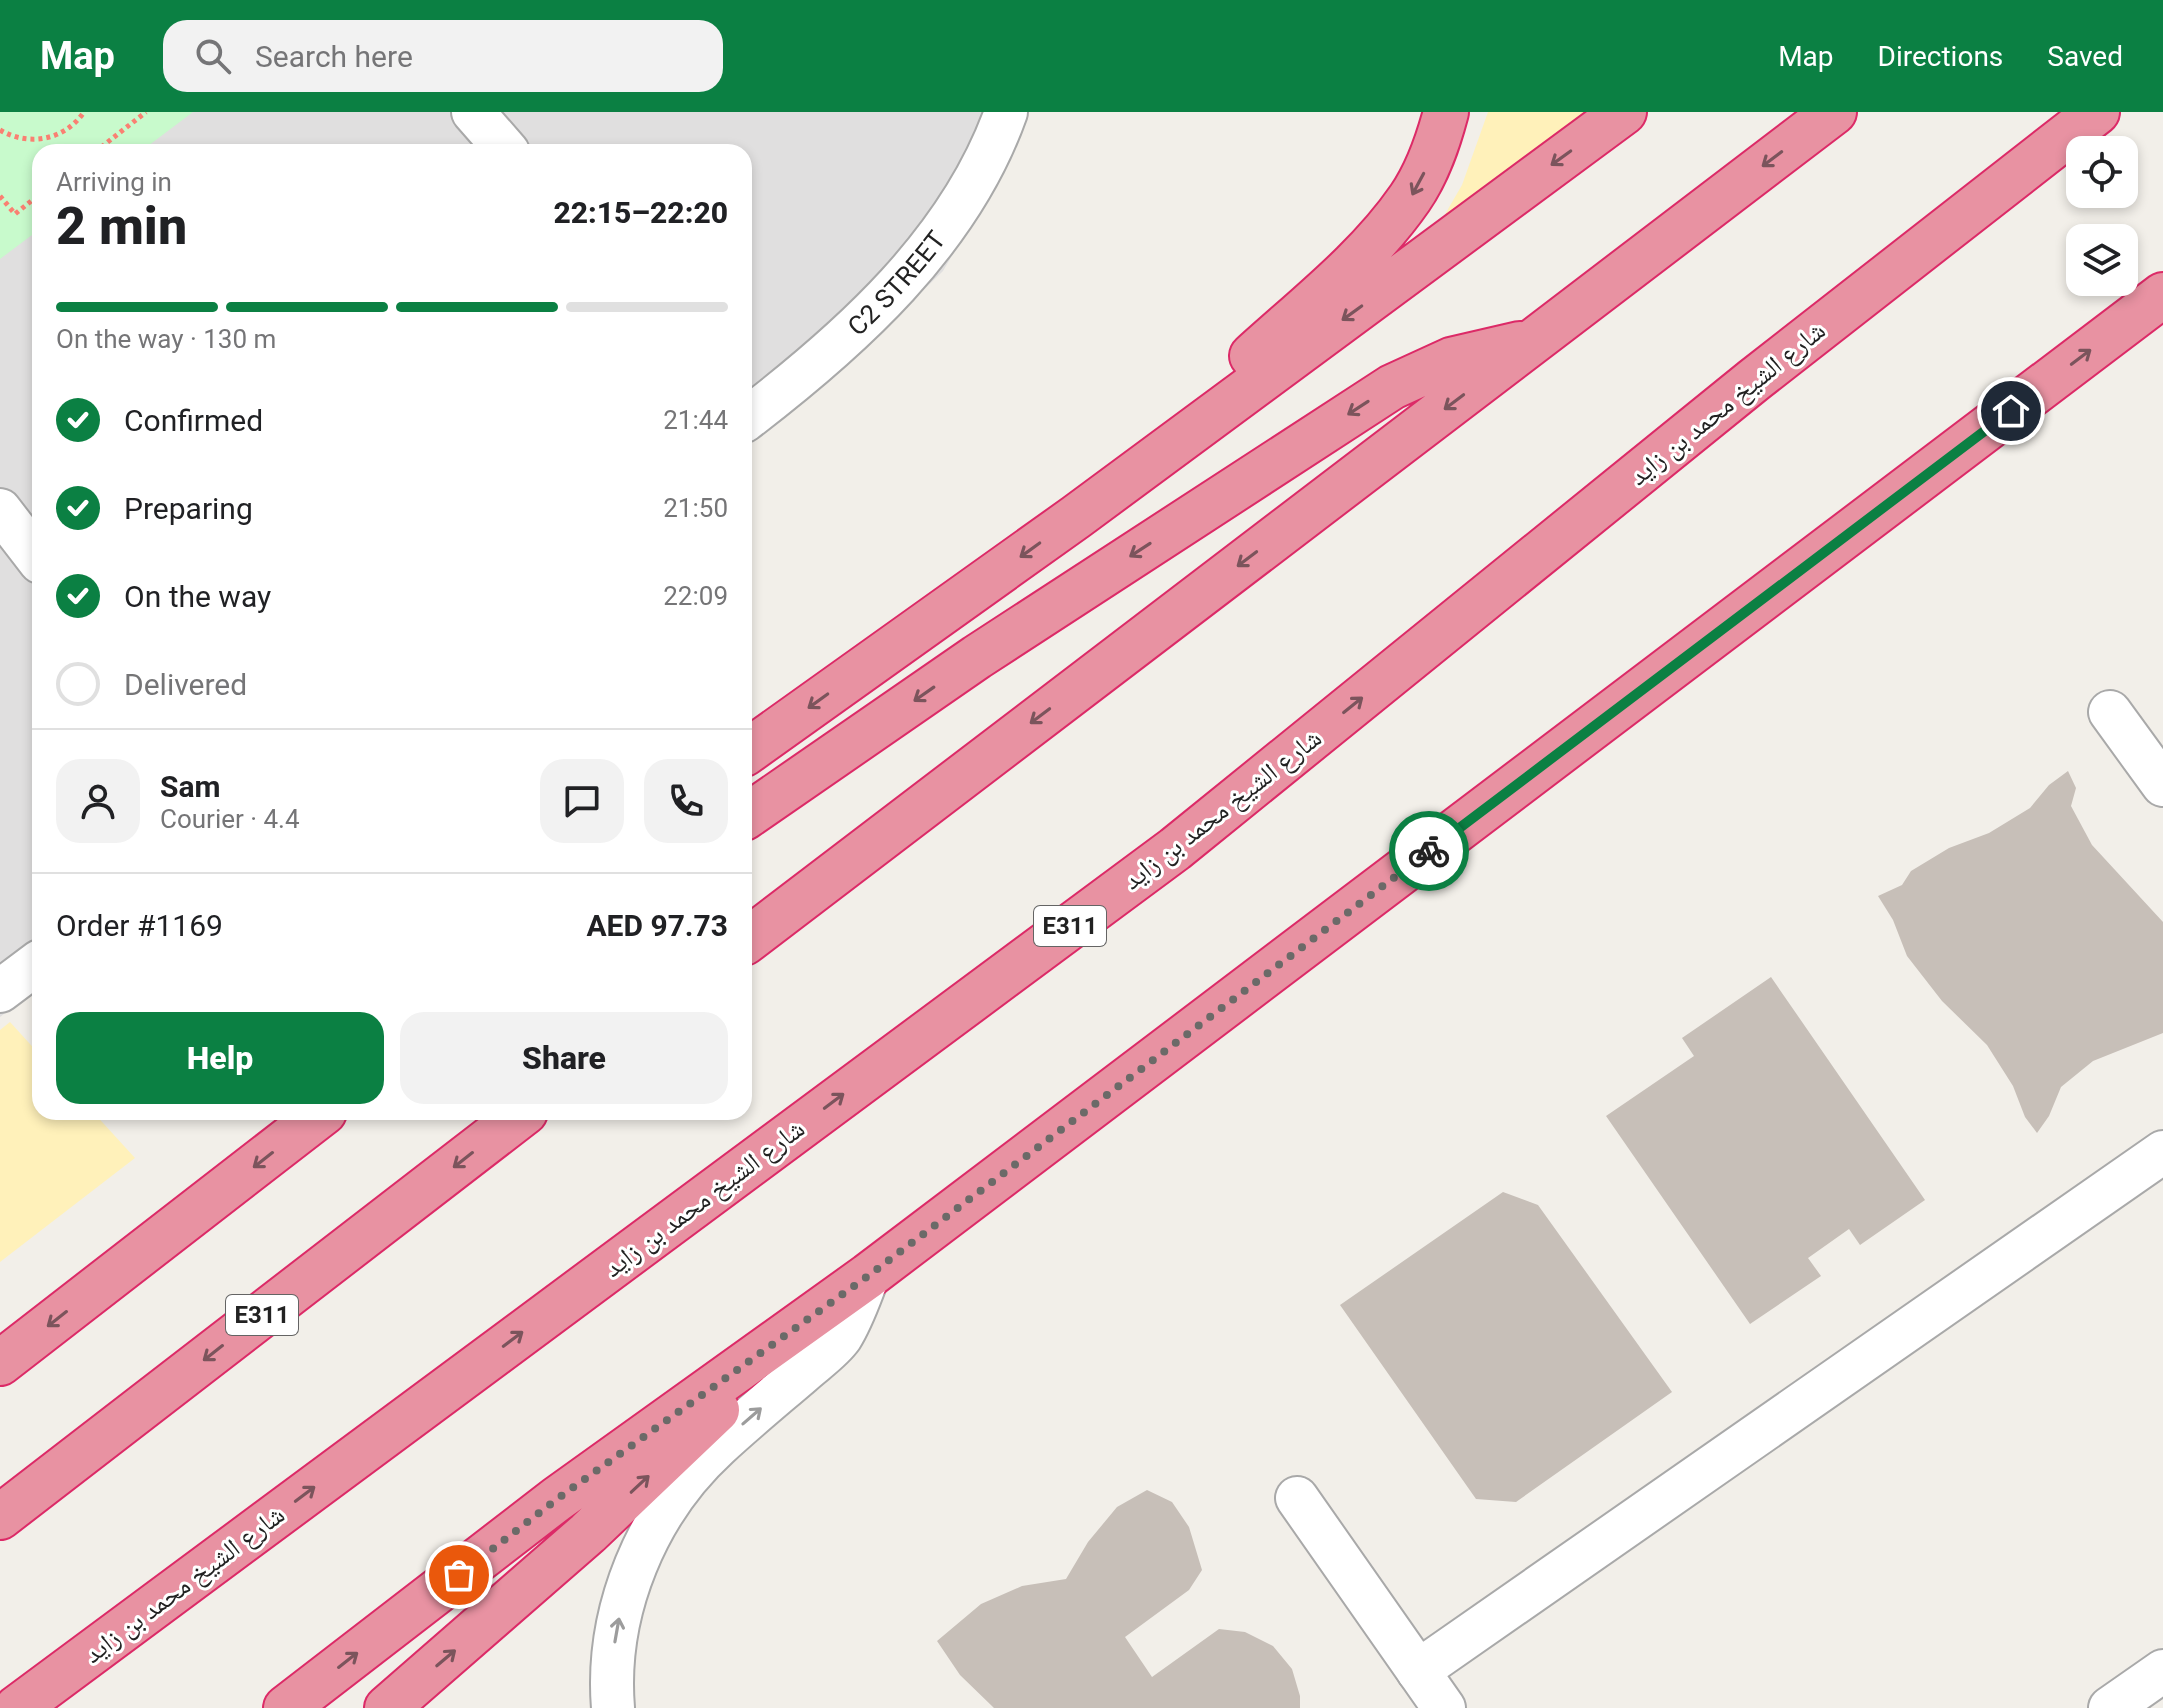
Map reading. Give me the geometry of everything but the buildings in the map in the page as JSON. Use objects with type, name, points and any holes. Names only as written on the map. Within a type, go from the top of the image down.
[{"type":"highway","points":[[1076,517],[1380,236],[1412,196],[1435,151],[1446,112]]},
{"type":"highway","points":[[752,748],[1076,517],[1624,112]]},
{"type":"highway","points":[[752,937],[1834,112]]},
{"type":"highway","name":"شارع الشيخ محمد بن زايد","points":[[17,1708],[1175,849],[1754,380],[2097,112]]},
{"type":"highway","points":[[286,1708],[557,1499],[868,1276],[2163,295]]},
{"type":"highway","points":[[752,812],[977,657],[1392,387],[1451,360],[1534,341]]},
{"type":"highway","points":[[0,1363],[314,1120]]},
{"type":"highway","name":"E311","points":[[0,1517],[515,1120]]},
{"type":"highway","points":[[387,1708],[470,1638],[641,1483],[790,1332]]},
{"type":"street","points":[[473,112],[501,144]]},
{"type":"street","name":"C2 STREET","points":[[752,412],[828,352],[873,310],[923,256],[965,196],[1006,112]]},
{"type":"street","points":[[4,525],[32,554]]},
{"type":"street","points":[[2110,712],[2163,785]]},
{"type":"street","points":[[0,991],[32,967]]},
{"type":"street","points":[[1418,1671],[2163,1152]]},
{"type":"street","points":[[613,1708],[615,1643],[621,1610],[630,1577],[664,1510],[715,1448],[833,1347],[851,1318],[868,1276]]},
{"type":"street","points":[[1297,1498],[1444,1708]]},
{"type":"street","points":[[2110,1708],[2163,1671]]},
{"type":"path","points":[[0,130],[21,139],[48,138],[72,126],[84,112]]},
{"type":"path","points":[[105,144],[146,112]]},
{"type":"path","points":[[0,196],[15,214],[32,200]]},
{"type":"shaded area","points":[[0,112],[1025,112],[1005,165],[943,271],[852,360],[752,437],[752,144],[32,144],[32,992],[0,1017]]},
{"type":"sand","points":[[1488,112],[1596,112],[1433,235],[1462,185]]},
{"type":"sand","points":[[10,1022],[32,1046],[32,1120],[100,1120],[135,1158],[0,1262],[0,1030]]},
{"type":"green space","points":[[0,112],[193,112],[151,144],[32,144],[32,235],[0,259]]},
{"type":"way so far","points":[[459,1575],[557,1499],[868,1276],[1429,851]]},
{"type":"route","points":[[1429,851],[2011,411]]}]
